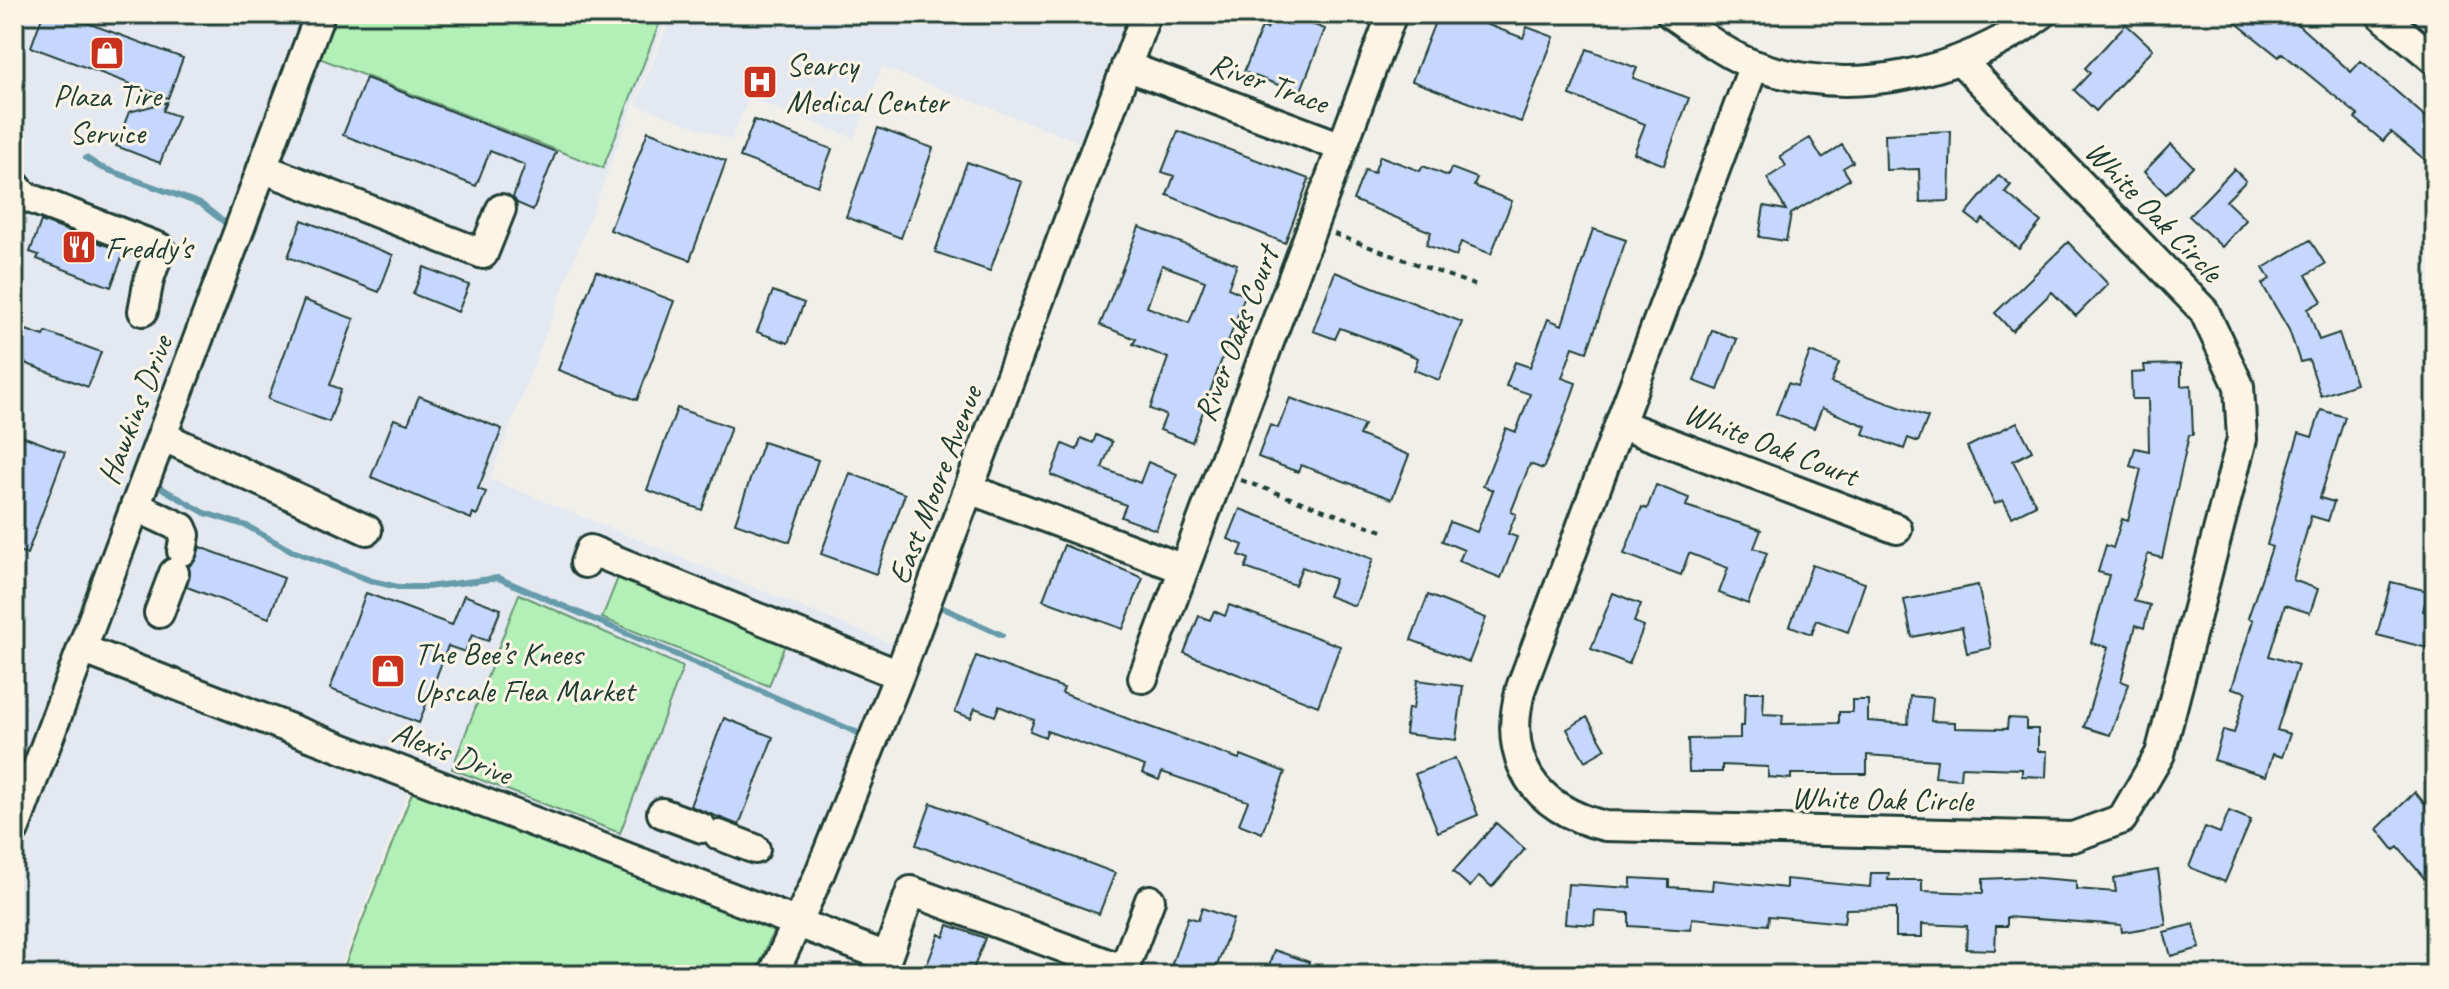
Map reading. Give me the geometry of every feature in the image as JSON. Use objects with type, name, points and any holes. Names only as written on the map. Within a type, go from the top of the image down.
[{"type":"street","name":"Hawkins Drive","points":[[14,830],[320,14]]},
{"type":"street","name":"East Moore Avenue","points":[[773,975],[799,921],[899,675],[1146,14]]},
{"type":"street","name":"River Oaks Court","points":[[1143,678],[1392,14]]},
{"type":"street","points":[[1671,14],[1721,49],[1754,65],[1803,77],[1849,82],[1907,75],[1962,62],[2017,33],[2042,14]]},
{"type":"street","points":[[2380,14],[2435,60]]},
{"type":"street","name":"White Oak Circle","points":[[1754,65],[1516,707],[1517,750],[1523,770],[1549,802],[1584,821],[1605,826],[2073,837],[2122,819],[2160,754],[2242,439],[2239,386],[2204,311],[1962,62]]},
{"type":"street","name":"River Trace","points":[[1126,66],[1342,147]]},
{"type":"street","points":[[262,168],[483,254],[501,209]]},
{"type":"street","points":[[14,184],[24,196],[160,248],[149,279],[143,311]]},
{"type":"street","name":"White Oak Court","points":[[1620,424],[1897,529]]},
{"type":"street","points":[[162,436],[367,530]]},
{"type":"street","points":[[969,489],[1184,569]]},
{"type":"street","points":[[135,506],[182,528],[185,535],[159,613]]},
{"type":"street","points":[[585,563],[590,550],[899,675]]},
{"type":"street","name":"Alexis Drive","points":[[82,649],[799,921],[884,966]]},
{"type":"street","points":[[662,813],[755,849]]},
{"type":"street","points":[[884,966],[911,891],[1123,972],[1150,900]]},
{"type":"path","points":[[1313,226],[1477,286]]},
{"type":"path","points":[[1220,473],[1385,532]]},
{"type":"shaded area","points":[[14,14],[305,14],[14,784]]},
{"type":"shaded area","points":[[334,14],[668,14],[490,479],[892,644],[794,904],[100,642]]},
{"type":"shaded area","name":"Searcy Medical Center","points":[[672,14],[1131,14],[1082,143],[882,67],[854,138],[749,98],[731,140],[636,105]]},
{"type":"shaded area","points":[[89,668],[410,787],[337,975],[14,975],[14,863]]},
{"type":"green space","points":[[336,14],[663,14],[603,168],[319,58]]},
{"type":"green space","points":[[621,570],[787,639],[769,686],[602,618]]},
{"type":"green space","points":[[519,594],[683,667],[620,833],[452,769]]},
{"type":"green space","points":[[414,788],[775,927],[755,975],[341,975]]},
{"type":"building","name":"Plaza Tire Service","points":[[43,14],[63,14],[183,58],[168,98],[31,47]]},
{"type":"building","points":[[1273,14],[1285,14],[1325,29],[1300,93],[1244,72],[1262,27],[1267,29]]},
{"type":"building","points":[[1438,14],[1459,14],[1523,38],[1527,27],[1554,37],[1521,122],[1412,81]]},
{"type":"building","points":[[2225,14],[2286,14],[2351,72],[2361,61],[2435,125],[2435,168],[2391,132],[2383,141],[2355,118],[2358,115],[2282,53],[2279,57]]},
{"type":"building","points":[[2126,24],[2153,49],[2096,111],[2074,90],[2090,73],[2085,68]]},
{"type":"building","points":[[1587,49],[1637,68],[1633,78],[1689,98],[1664,165],[1634,153],[1645,124],[1570,95]]},
{"type":"building","points":[[366,78],[556,152],[533,210],[517,203],[513,197],[525,165],[490,151],[476,186],[343,135]]},
{"type":"building","points":[[167,102],[163,111],[178,116],[160,163],[116,146],[129,112]]},
{"type":"building","points":[[754,120],[832,149],[818,186],[740,157]]},
{"type":"building","points":[[878,128],[933,148],[901,238],[846,217]]},
{"type":"building","points":[[648,131],[726,161],[690,260],[610,230]]},
{"type":"building","points":[[1178,131],[1309,179],[1285,243],[1167,195],[1174,176],[1162,172]]},
{"type":"building","points":[[1951,131],[1949,201],[1920,202],[1919,169],[1886,170],[1885,134]]},
{"type":"building","points":[[1810,138],[1822,158],[1842,145],[1853,162],[1843,168],[1850,179],[1791,214],[1786,241],[1759,237],[1764,206],[1786,210],[1767,178],[1786,166],[1780,156]]},
{"type":"building","points":[[2171,144],[2193,166],[2166,194],[2144,172]]},
{"type":"building","points":[[1380,156],[1420,171],[1423,166],[1448,176],[1451,168],[1477,178],[1474,186],[1512,201],[1491,254],[1461,242],[1456,256],[1426,245],[1431,232],[1353,200],[1365,170],[1374,173]]},
{"type":"building","points":[[967,162],[1022,182],[990,271],[935,252]]},
{"type":"building","points":[[2234,169],[2246,181],[2226,201],[2246,220],[2222,247],[2189,216]]},
{"type":"building","points":[[1999,175],[2011,185],[2005,192],[2041,222],[2019,249],[1983,219],[1979,224],[1966,214]]},
{"type":"building","points":[[302,220],[393,255],[379,292],[288,257]]},
{"type":"building","name":"Freddy's","points":[[41,221],[124,252],[111,287],[37,259],[39,255],[30,252]]},
{"type":"building","points":[[1139,227],[1237,264],[1228,288],[1245,295],[1192,442],[1160,430],[1166,415],[1150,409],[1168,358],[1133,344],[1136,339],[1100,325]],"holes":[[[1162,265],[1205,281],[1189,323],[1147,307]]]},
{"type":"building","points":[[1593,229],[1626,240],[1587,352],[1573,347],[1562,378],[1576,383],[1560,429],[1543,469],[1530,464],[1511,512],[1516,514],[1508,534],[1517,537],[1501,578],[1459,561],[1464,550],[1442,541],[1450,522],[1477,532],[1493,490],[1483,486],[1506,428],[1516,432],[1530,394],[1506,386],[1515,362],[1530,367],[1548,319],[1562,325]]},
{"type":"building","points":[[2310,240],[2325,264],[2306,275],[2322,301],[2308,309],[2319,340],[2339,333],[2356,384],[2321,396],[2309,360],[2300,362],[2289,330],[2262,284],[2270,279],[2263,268]]},
{"type":"building","points":[[2068,242],[2108,284],[2076,316],[2052,292],[2012,331],[1995,313]]},
{"type":"building","points":[[424,267],[469,285],[458,312],[413,294]]},
{"type":"building","points":[[596,271],[674,301],[637,400],[558,370]]},
{"type":"building","points":[[1335,272],[1462,322],[1439,380],[1414,370],[1418,358],[1389,346],[1340,328],[1335,339],[1313,331]]},
{"type":"building","points":[[773,291],[804,303],[788,343],[757,332]]},
{"type":"building","points":[[304,300],[354,319],[330,385],[341,389],[329,422],[268,399]]},
{"type":"building","points":[[14,326],[44,336],[46,332],[101,352],[88,387],[14,359]]},
{"type":"building","points":[[1712,330],[1737,339],[1718,390],[1694,381]]},
{"type":"building","points":[[1810,352],[1839,363],[1831,383],[1928,417],[1918,442],[1908,438],[1904,449],[1863,434],[1866,426],[1822,408],[1814,428],[1776,414],[1788,383],[1797,386]]},
{"type":"building","points":[[2181,364],[2181,386],[2191,385],[2193,435],[2189,435],[2162,558],[2148,554],[2134,601],[2150,605],[2144,628],[2136,625],[2121,681],[2129,684],[2110,735],[2084,727],[2108,647],[2091,643],[2109,575],[2098,572],[2106,545],[2113,548],[2122,519],[2128,521],[2141,469],[2130,466],[2135,448],[2149,451],[2148,399],[2132,399],[2131,373],[2145,372],[2144,365]]},
{"type":"building","points":[[419,396],[502,429],[478,489],[486,492],[477,515],[473,513],[471,519],[371,477],[394,419],[408,424]]},
{"type":"building","points":[[1290,398],[1364,425],[1359,435],[1409,455],[1392,499],[1301,465],[1298,472],[1258,457],[1270,425],[1278,428]]},
{"type":"building","points":[[677,408],[731,427],[702,510],[647,490]]},
{"type":"building","points":[[2321,410],[2345,417],[2320,498],[2334,502],[2328,521],[2311,516],[2293,580],[2318,589],[2310,613],[2285,605],[2269,656],[2298,665],[2277,730],[2290,734],[2282,757],[2273,754],[2266,776],[2214,760],[2223,730],[2234,733],[2246,692],[2232,688],[2253,620],[2248,618],[2272,547],[2267,545],[2286,475],[2299,433],[2312,437]]},
{"type":"building","points":[[2017,422],[2032,451],[2013,461],[2036,505],[2012,517],[2003,500],[1995,504],[1967,447]]},
{"type":"building","points":[[14,433],[65,452],[27,554],[14,550]]},
{"type":"building","points":[[1096,435],[1112,442],[1102,468],[1140,483],[1148,462],[1177,474],[1156,530],[1121,517],[1126,505],[1051,475],[1063,444],[1077,450],[1081,438],[1093,443]]},
{"type":"building","points":[[763,442],[818,460],[790,542],[735,523]]},
{"type":"building","points":[[850,473],[905,494],[876,574],[821,554]]},
{"type":"building","points":[[1656,485],[1689,498],[1686,506],[1761,530],[1754,548],[1767,553],[1748,604],[1719,593],[1728,568],[1689,553],[1681,575],[1624,554],[1642,507],[1647,509]]},
{"type":"building","points":[[1240,509],[1373,559],[1355,606],[1328,596],[1335,579],[1302,567],[1295,585],[1245,568],[1249,559],[1239,555],[1243,545],[1228,539]]},
{"type":"building","points":[[1064,545],[1143,578],[1123,629],[1043,600]]},
{"type":"building","points":[[200,547],[284,578],[269,618],[187,587],[189,566],[195,561]]},
{"type":"building","points":[[1812,565],[1865,583],[1848,632],[1816,620],[1812,634],[1790,626]]},
{"type":"building","points":[[2391,582],[2428,591],[2423,611],[2435,614],[2435,650],[2377,635]]},
{"type":"building","points":[[1978,585],[1991,648],[1967,653],[1962,627],[1912,637],[1904,600]]},
{"type":"building","name":"The Bee’s Knees Upscale Flea Market","points":[[366,593],[452,625],[464,595],[501,609],[488,641],[472,635],[465,652],[448,646],[419,723],[330,689]]},
{"type":"building","points":[[1613,593],[1641,604],[1634,622],[1644,626],[1629,664],[1591,649]]},
{"type":"building","points":[[1428,595],[1486,618],[1469,662],[1411,640]]},
{"type":"building","points":[[1229,605],[1340,646],[1318,706],[1184,653],[1199,616],[1210,620],[1214,611],[1225,616]]},
{"type":"building","points":[[976,656],[1064,688],[1062,693],[1136,722],[1285,772],[1262,833],[1239,824],[1248,801],[1162,772],[1159,780],[1142,773],[1145,766],[1047,731],[1045,737],[1030,731],[1034,720],[999,706],[995,716],[975,708],[971,718],[955,712]]},
{"type":"building","points":[[1417,680],[1463,686],[1456,740],[1405,734],[1408,708],[1413,709]]},
{"type":"building","points":[[1745,692],[1764,692],[1763,714],[1783,715],[1782,724],[1839,723],[1839,712],[1852,712],[1852,700],[1868,700],[1868,721],[1908,724],[1910,696],[1933,698],[1931,721],[1955,722],[1955,728],[2007,729],[2008,718],[2026,719],[2026,729],[2038,729],[2038,751],[2047,751],[2046,777],[2022,776],[2022,769],[1961,767],[1960,779],[1935,777],[1937,760],[1867,755],[1867,774],[1791,774],[1791,779],[1768,777],[1768,767],[1722,765],[1722,772],[1689,772],[1688,739],[1740,738],[1740,726],[1744,726]]},
{"type":"building","points":[[1587,717],[1606,749],[1585,761],[1567,729]]},
{"type":"building","points":[[724,718],[773,737],[739,825],[690,806]]},
{"type":"building","points":[[1455,758],[1478,815],[1438,832],[1415,774]]},
{"type":"building","points":[[2415,792],[2435,816],[2435,871],[2425,879],[2398,847],[2394,850],[2377,829]]},
{"type":"building","points":[[931,803],[1115,873],[1099,914],[916,845]]},
{"type":"building","points":[[2229,811],[2251,820],[2225,882],[2189,867],[2205,827],[2220,833]]},
{"type":"building","points":[[1496,823],[1525,849],[1492,887],[1479,876],[1470,887],[1453,872]]},
{"type":"building","points":[[2158,870],[2166,925],[2122,932],[2121,925],[2007,917],[2007,926],[1996,926],[1995,950],[1966,949],[1967,926],[1922,924],[1922,937],[1896,937],[1896,908],[1846,909],[1844,923],[1769,916],[1768,925],[1692,918],[1691,930],[1629,926],[1629,913],[1595,911],[1594,925],[1565,923],[1568,884],[1631,888],[1631,878],[1669,880],[1669,887],[1712,890],[1713,880],[1786,888],[1786,879],[1870,887],[1871,873],[1889,873],[1888,880],[1922,880],[1922,891],[1983,893],[1983,879],[2027,877],[2076,881],[2076,889],[2116,892],[2114,878]]},
{"type":"building","points":[[1202,908],[1233,919],[1214,975],[1168,975],[1188,917],[1198,920]]},
{"type":"building","points":[[2194,924],[2200,948],[2171,956],[2164,932]]},
{"type":"building","points":[[948,925],[985,938],[971,975],[923,975],[939,934],[944,937]]},
{"type":"building","points":[[1274,950],[1309,962],[1305,975],[1266,975]]},
{"type":"waterway","points":[[192,14],[211,21]]},
{"type":"waterway","points":[[86,158],[100,167],[201,204],[224,222]]},
{"type":"waterway","points":[[156,485],[205,513],[247,526],[290,550],[372,581],[398,587],[427,587],[498,578],[856,732]]},
{"type":"waterway","points":[[941,607],[1002,635]]},
{"type":"place","name":"Plaza Tire Service","points":[[107,53]]},
{"type":"place","name":"Searcy Medical Center","points":[[760,82]]},
{"type":"place","name":"Freddy's","points":[[79,247]]},
{"type":"place","name":"The Bee’s Knees Upscale Flea Market","points":[[388,671]]}]
